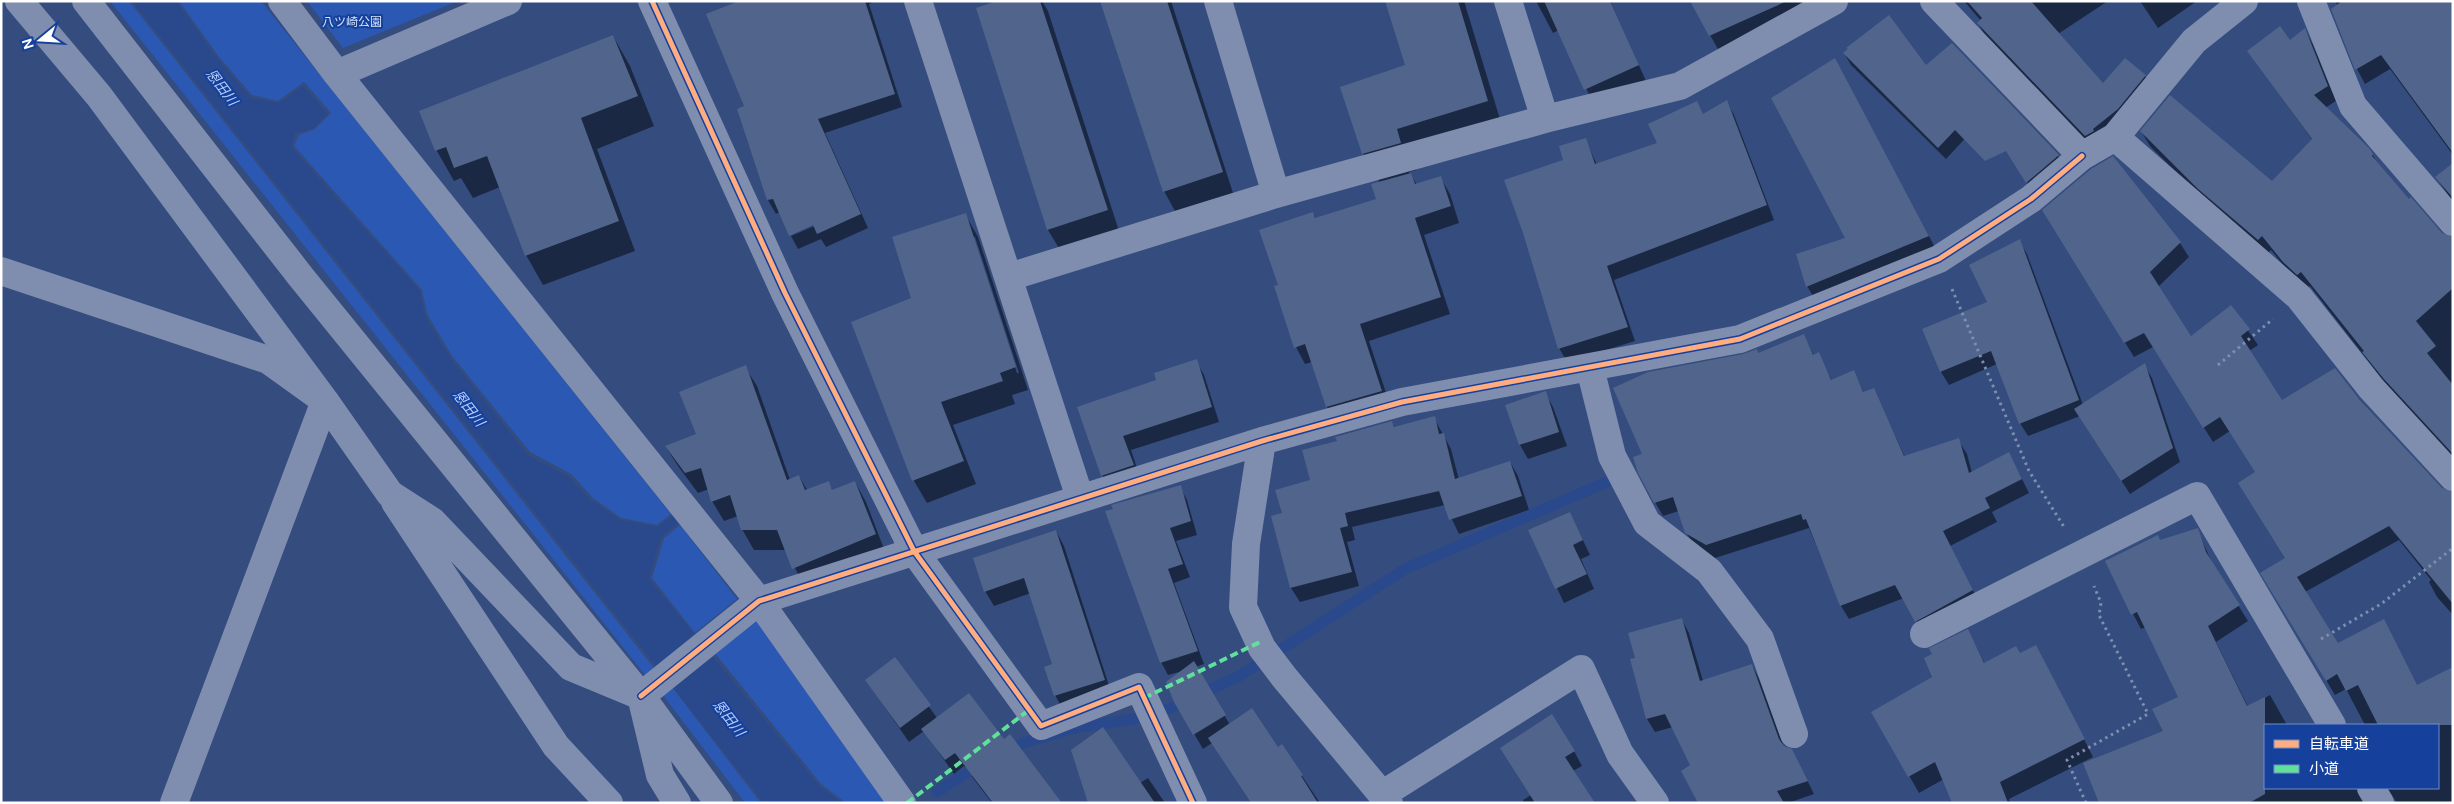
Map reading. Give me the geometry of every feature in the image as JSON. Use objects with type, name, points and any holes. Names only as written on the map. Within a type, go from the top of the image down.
[{"type":"street","points":[[19,1],[99,96],[326,401],[390,494],[556,746],[609,803]]},
{"type":"street","points":[[86,1],[301,278],[641,696],[719,803]]},
{"type":"street","points":[[282,1],[336,74],[759,601],[902,803]]},
{"type":"street","points":[[336,74],[508,1]]},
{"type":"street","points":[[652,1],[785,293],[914,551],[1041,726],[1139,687],[1193,803]]},
{"type":"street","points":[[918,1],[1080,498]]},
{"type":"street","points":[[1218,1],[1276,194]]},
{"type":"street","points":[[1508,1],[1545,119]]},
{"type":"street","points":[[1009,277],[1276,194],[1545,119],[1680,86],[1834,1]]},
{"type":"street","points":[[1934,1],[2082,156]]},
{"type":"street","points":[[641,696],[759,601],[1262,441],[1402,402],[1740,339],[1938,259],[2031,199],[2082,156],[2115,137],[2194,41],[2244,1]]},
{"type":"street","points":[[2311,1],[2354,106],[2453,222]]},
{"type":"street","points":[[2115,137],[2299,297],[2372,388],[2453,477]]},
{"type":"street","points":[[1,271],[268,360],[326,401]]},
{"type":"street","points":[[1590,368],[1612,456],[1647,523],[1709,571],[1760,639],[1794,734]]},
{"type":"street","points":[[174,803],[326,401]]},
{"type":"street","points":[[1262,441],[1246,544],[1243,606],[1262,648],[1284,677],[1386,798],[1581,669],[1620,754],[1655,803]]},
{"type":"street","points":[[390,494],[432,521],[571,667],[641,696]]},
{"type":"street","points":[[1924,634],[2197,496],[2290,657],[2331,724]]},
{"type":"street","points":[[641,696],[660,775],[677,803]]},
{"type":"street","points":[[2372,789],[2380,803]]},
{"type":"path","points":[[1938,259],[2029,471],[2082,555],[2101,603],[2099,615],[2148,714],[2067,760],[2086,803]]},
{"type":"path","points":[[2218,365],[2299,297]]},
{"type":"path","points":[[2290,657],[2381,604],[2453,548]]},
{"type":"green space","points":[[110,1],[129,1],[654,668],[645,675]]},
{"type":"green space","points":[[179,1],[261,1],[671,514],[657,525],[621,518],[593,498],[571,474],[530,452],[452,356],[427,314],[422,290],[294,146],[299,135],[315,129],[331,113],[304,82],[278,101],[252,95],[219,57]]},
{"type":"green space","name":"八ツ崎公園","points":[[307,1],[458,1],[343,48]]},
{"type":"green space","points":[[680,525],[737,599],[695,633],[652,578],[664,538]]},
{"type":"green space","points":[[756,619],[892,803],[846,803],[821,784],[714,652]]},
{"type":"green space","points":[[672,687],[761,803],[745,803],[662,694]]},
{"type":"water","name":"恩田川","points":[[132,1],[176,1],[217,58],[251,98],[279,103],[303,86],[328,114],[314,128],[295,133],[291,147],[420,291],[425,316],[450,358],[528,455],[569,477],[591,500],[620,520],[658,527],[673,515],[679,522],[661,537],[649,579],[819,786],[843,803],[764,803]]},
{"type":"building","points":[[739,1],[865,1],[895,94],[818,119],[861,214],[817,234],[813,225],[789,236],[773,199],[767,200],[737,109],[744,106],[706,14]]},
{"type":"building","points":[[997,1],[1040,1],[1108,210],[1047,230],[976,8]]},
{"type":"building","points":[[1100,1],[1167,1],[1223,172],[1163,192]]},
{"type":"building","points":[[1385,1],[1458,1],[1488,101],[1397,129],[1401,143],[1362,154],[1340,87],[1405,65]]},
{"type":"building","points":[[1544,1],[1610,1],[1639,65],[1584,90]]},
{"type":"building","points":[[1690,1],[1787,1],[1709,36]]},
{"type":"building","points":[[1967,1],[2031,1],[2103,83],[2125,58],[2146,75],[2118,109],[2093,129],[2094,131],[2085,136],[1977,23],[1982,18]]},
{"type":"building","points":[[2342,1],[2453,1],[2453,153],[2381,55],[2355,70],[2331,9]]},
{"type":"building","points":[[1889,15],[1926,65],[1952,43],[2059,155],[2026,183],[2006,151],[1985,161],[1955,130],[1938,148],[1843,53],[1848,49],[1846,48]]},
{"type":"building","points":[[2280,26],[2290,40],[2305,28],[2328,86],[2314,95],[2370,149],[2373,154],[2372,156],[2409,199],[2411,197],[2442,233],[2453,237],[2453,288],[2416,321],[2436,346],[2427,353],[2453,385],[2453,454],[2383,378],[2301,272],[2297,275],[2283,262],[2262,236],[2258,240],[2198,189],[2140,131],[2170,95],[2272,181],[2312,139],[2247,51]]},
{"type":"building","points":[[613,35],[638,96],[581,118],[619,221],[525,256],[487,156],[454,168],[446,147],[435,151],[419,111]]},
{"type":"building","points":[[1835,58],[1929,236],[1806,287],[1796,254],[1845,238],[1771,98]]},
{"type":"building","points":[[1727,100],[1767,205],[1607,266],[1628,327],[1558,349],[1523,233],[1504,180],[1563,160],[1559,146],[1586,138],[1595,164],[1657,143],[1648,124],[1697,101],[1703,114]]},
{"type":"building","points":[[2113,156],[2181,242],[2150,272],[2191,336],[2231,305],[2250,329],[2241,336],[2282,400],[2335,368],[2359,399],[2442,488],[2453,492],[2453,604],[2389,526],[2297,577],[2338,643],[2384,619],[2417,685],[2453,667],[2453,725],[2378,724],[2358,685],[2346,691],[2337,674],[2326,681],[2260,573],[2285,558],[2238,483],[2255,472],[2220,417],[2203,428],[2144,333],[2124,343],[2042,210],[2091,169]]},
{"type":"building","points":[[2453,163],[2453,198],[2435,177]]},
{"type":"building","points":[[1411,173],[1415,184],[1441,176],[1451,206],[1415,218],[1441,297],[1360,324],[1382,391],[1326,407],[1305,344],[1294,348],[1274,286],[1278,285],[1259,230],[1313,212],[1315,218],[1376,199],[1371,184]]},
{"type":"building","points":[[966,213],[1016,367],[1000,373],[1003,381],[941,402],[964,461],[912,481],[851,322],[911,298],[892,237]]},
{"type":"building","points":[[2020,239],[2079,400],[2019,424],[1991,351],[1940,372],[1922,329],[1987,302],[1969,265]]},
{"type":"building","points":[[1804,334],[1813,355],[1819,352],[1831,380],[1854,370],[1863,392],[1874,388],[1904,456],[1959,438],[1969,473],[2009,452],[2022,479],[1985,498],[1990,508],[1943,531],[1973,590],[1915,622],[1895,585],[1840,606],[1806,519],[1803,520],[1801,514],[1706,545],[1685,533],[1673,497],[1654,503],[1638,473],[1633,457],[1642,454],[1613,388],[1648,372],[1743,354],[1757,349],[1758,353]]},
{"type":"building","points":[[1197,359],[1212,407],[1123,436],[1134,465],[1101,476],[1077,407],[1156,380],[1154,373]]},
{"type":"building","points":[[2145,363],[2173,448],[2121,481],[2074,409]]},
{"type":"building","points":[[746,365],[787,480],[799,475],[805,490],[829,481],[832,490],[855,481],[876,534],[792,569],[777,530],[741,530],[730,495],[711,502],[701,468],[685,473],[665,446],[696,434],[679,392]]},
{"type":"building","points":[[1546,391],[1559,432],[1519,445],[1505,405]]},
{"type":"building","points":[[1435,416],[1439,434],[1444,433],[1455,479],[1510,461],[1522,496],[1449,520],[1439,491],[1345,513],[1348,526],[1340,528],[1352,572],[1290,588],[1271,516],[1282,513],[1275,490],[1310,480],[1302,450],[1337,441],[1335,437],[1392,421],[1394,427]]},
{"type":"building","points":[[1181,485],[1191,521],[1170,528],[1183,564],[1168,569],[1198,651],[1160,663],[1105,511],[1113,509],[1111,505]]},
{"type":"building","points":[[1570,512],[1583,540],[1573,545],[1587,574],[1555,589],[1528,530]]},
{"type":"building","points":[[2198,528],[2206,552],[2240,605],[2208,626],[2247,706],[2265,697],[2265,794],[2249,803],[2099,803],[2083,763],[2163,731],[2152,709],[2178,697],[2137,612],[2131,615],[2105,561],[2158,535],[2160,540]]},
{"type":"building","points":[[1056,530],[1105,680],[1054,696],[1044,667],[1052,664],[1024,578],[984,592],[973,558]]},
{"type":"building","points":[[1682,618],[1700,681],[1752,664],[1779,739],[1784,746],[1792,749],[1808,781],[1777,791],[1784,803],[1698,803],[1681,771],[1690,765],[1665,714],[1646,719],[1630,659],[1635,658],[1628,633]]},
{"type":"building","points":[[1968,629],[1984,663],[2016,646],[2020,653],[2036,645],[2085,739],[2000,782],[2008,803],[1952,803],[1935,762],[1908,777],[1871,712],[1932,677],[1924,658],[1932,654],[1929,648]]},
{"type":"building","points":[[895,657],[931,705],[900,728],[865,680]]},
{"type":"building","points":[[1194,661],[1226,715],[1193,735],[1174,702],[1166,682]]},
{"type":"building","points":[[969,693],[1004,739],[1010,734],[1062,803],[993,803],[955,753],[945,760],[921,729]]},
{"type":"building","points":[[1252,708],[1278,747],[1282,744],[1303,775],[1301,776],[1318,803],[1251,803],[1208,738]]},
{"type":"building","points":[[1552,714],[1575,751],[1565,757],[1595,803],[1535,803],[1500,748]]},
{"type":"building","points":[[1103,727],[1155,803],[1088,803],[1071,750]]},
{"type":"waterway","points":[[1006,751],[1023,743],[1074,728],[1134,719],[1169,709],[1241,675],[1405,569],[1616,478]]},
{"type":"waterway","points":[[937,792],[980,764]]},
{"type":"marked path","points":[[1144,698],[1260,642]]},
{"type":"marked path","points":[[907,803],[1029,710]]},
{"type":"cycle path","points":[[652,1],[785,293],[914,551],[1041,726],[1139,687],[1193,803]]},
{"type":"cycle path","points":[[641,696],[759,601],[1262,441],[1402,402],[1740,339],[1939,259],[2031,199],[2082,156]]}]
